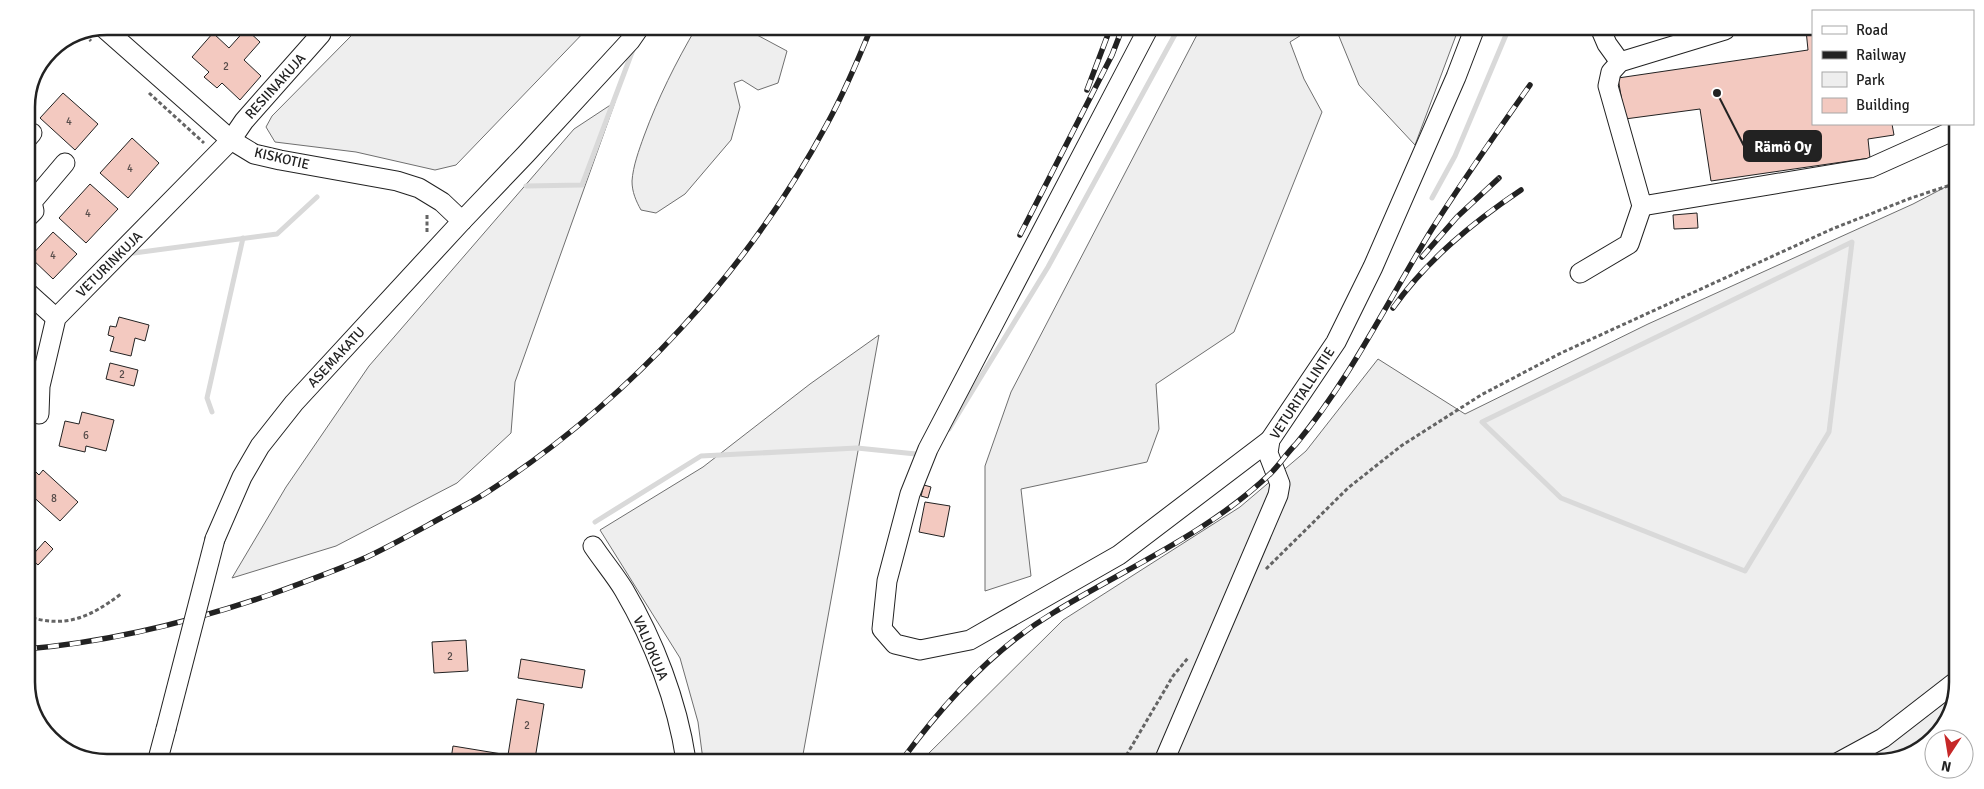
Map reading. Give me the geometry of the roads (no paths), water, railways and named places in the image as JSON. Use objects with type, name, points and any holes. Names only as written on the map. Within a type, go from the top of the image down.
[{"type":"street","name":"RESIINAKUJA","points":[[230,140],[244,121],[321,35]]},
{"type":"street","name":"ASEMAKATU","points":[[159,754],[215,539],[242,477],[260,446],[294,403],[533,147],[634,35]]},
{"type":"street","points":[[1145,35],[928,449],[910,494],[887,581],[882,629],[895,644],[920,650],[970,640],[1119,555],[1270,440]]},
{"type":"street","name":"VETURITALLINTIE","points":[[1167,754],[1278,495],[1280,484],[1268,452],[1270,440],[1336,342],[1373,267],[1456,78],[1472,35]]},
{"type":"street","points":[[1603,35],[1620,62]]},
{"type":"street","points":[[1580,273],[1629,244],[1642,206],[1608,86],[1611,72],[1620,62],[1709,35]]},
{"type":"street","name":"KISKOTIE","points":[[99,36],[230,140],[254,154],[397,181],[420,188],[442,202],[462,221]]},
{"type":"street","points":[[1642,206],[1870,168],[1949,133]]},
{"type":"street","name":"VETURINKUJA","points":[[56,318],[230,140]]},
{"type":"street","points":[[35,198],[65,163]]},
{"type":"street","points":[[35,299],[56,318],[40,386],[38,414]]},
{"type":"street","name":"VALIOKUJA","points":[[593,546],[623,589],[645,628],[665,680],[682,735],[685,754]]},
{"type":"street","points":[[1853,754],[1882,738],[1949,687]]},
{"type":"waterway","points":[[949,429],[1048,267],[1175,35]]},
{"type":"waterway","points":[[1432,198],[1455,156],[1506,35]]},
{"type":"waterway","points":[[526,186],[582,185],[634,47]]},
{"type":"waterway","points":[[134,253],[277,234],[317,197]]},
{"type":"waterway","points":[[212,412],[207,398],[243,238]]},
{"type":"waterway","points":[[1852,242],[1829,432],[1745,571],[1561,498],[1482,422],[1852,242]]},
{"type":"waterway","points":[[595,522],[701,456],[857,448],[922,453]]},
{"type":"railway","points":[[35,648],[119,636],[180,622],[269,595],[343,567],[404,538],[483,495],[540,455],[590,416],[637,374],[722,281],[761,231],[796,178],[827,124],[868,35]]},
{"type":"railway","points":[[1087,90],[1108,35]]},
{"type":"railway","points":[[1020,235],[1112,55],[1120,35]]},
{"type":"railway","points":[[907,754],[952,698],[1010,643],[1053,613],[1194,532],[1247,494],[1274,470],[1316,419],[1334,393],[1432,229],[1530,85]]},
{"type":"railway","points":[[1422,257],[1457,217],[1499,178]]},
{"type":"railway","points":[[1393,308],[1420,274],[1451,243],[1521,190]]},
{"type":"place","name":"Rämö Oy","points":[[1717,93]]}]
